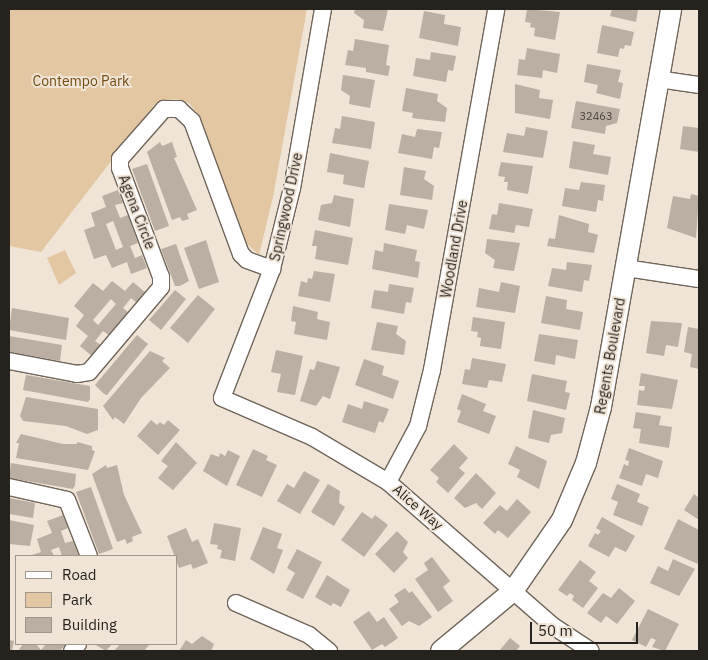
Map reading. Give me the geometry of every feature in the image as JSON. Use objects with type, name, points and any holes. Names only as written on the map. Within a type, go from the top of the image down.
[{"type":"street","name":"Springwood Drive","points":[[222,398],[272,268],[292,188],[323,9]]},
{"type":"street","name":"Woodland Drive","points":[[388,482],[418,426],[432,370],[496,9]]},
{"type":"street","name":"Regents Boulevard","points":[[441,651],[513,591],[562,520],[586,463],[602,407],[671,9]]},
{"type":"street","points":[[658,78],[699,85]]},
{"type":"street","name":"Agena Circle","points":[[9,362],[77,374],[90,372],[161,287],[161,277],[120,168],[120,159],[164,109],[179,109],[192,120],[242,254],[247,260],[272,268]]},
{"type":"street","points":[[626,268],[699,279]]},
{"type":"street","name":"Alice Way","points":[[222,398],[312,437],[388,482],[553,626],[591,651]]},
{"type":"street","points":[[9,487],[67,500],[89,555]]},
{"type":"street","points":[[236,603],[308,635],[329,651]]},
{"type":"green space","name":"Contempo Park","points":[[9,9],[307,9],[273,197],[259,255],[244,241],[198,114],[189,103],[176,99],[156,103],[41,252],[9,246]]},
{"type":"green space","points":[[65,250],[76,273],[59,285],[47,258]]},
{"type":"building","points":[[355,9],[388,9],[383,31],[363,28],[364,20],[354,13]]},
{"type":"building","points":[[527,9],[560,12],[555,40],[534,36],[535,28],[530,27],[531,23],[525,22]]},
{"type":"building","points":[[612,9],[638,9],[636,22],[610,16]]},
{"type":"building","points":[[424,11],[445,15],[444,24],[461,27],[458,46],[419,38]]},
{"type":"building","points":[[602,25],[634,32],[631,46],[625,45],[624,49],[620,48],[618,57],[597,53]]},
{"type":"building","points":[[355,39],[389,45],[386,65],[390,66],[388,76],[366,72],[366,68],[345,65],[348,50],[353,51]]},
{"type":"building","points":[[527,48],[560,54],[557,73],[543,70],[542,78],[517,75],[519,59],[525,60]]},
{"type":"building","points":[[431,52],[456,56],[453,71],[448,70],[446,82],[413,76],[416,58],[430,60]]},
{"type":"building","points":[[587,64],[621,70],[618,82],[623,83],[620,99],[596,93],[598,85],[584,82]]},
{"type":"building","points":[[343,75],[375,80],[370,108],[349,104],[350,96],[341,90]]},
{"type":"building","points":[[515,84],[540,90],[539,98],[553,100],[550,119],[515,113]]},
{"type":"building","points":[[406,88],[438,94],[437,101],[447,108],[445,122],[412,118],[413,113],[402,111]]},
{"type":"building","points":[[576,101],[620,109],[617,123],[606,126],[605,134],[571,128]]},
{"type":"building","points":[[342,116],[375,122],[371,149],[332,143],[335,128],[340,129]]},
{"type":"building","points":[[683,126],[699,128],[699,152],[680,149]]},
{"type":"building","points":[[526,127],[548,131],[543,158],[503,152],[507,133],[524,136]]},
{"type":"building","points":[[417,129],[442,132],[439,148],[434,147],[432,159],[398,153],[402,134],[415,137]]},
{"type":"building","points":[[573,141],[595,145],[593,154],[611,157],[608,175],[569,168]]},
{"type":"building","points":[[160,142],[162,146],[172,142],[177,157],[174,158],[197,210],[187,214],[189,219],[182,221],[180,217],[172,220],[147,152]]},
{"type":"building","points":[[330,153],[369,161],[364,188],[343,184],[344,175],[327,172]]},
{"type":"building","points":[[501,162],[533,166],[528,194],[507,190],[508,182],[504,182],[505,177],[498,176]]},
{"type":"building","points":[[147,164],[169,226],[155,231],[132,169]]},
{"type":"building","points":[[404,167],[426,171],[424,179],[434,186],[432,200],[400,195]]},
{"type":"building","points":[[581,182],[605,185],[603,201],[598,200],[596,212],[562,206],[565,188],[579,190]]},
{"type":"building","points":[[118,190],[123,203],[115,205],[120,218],[128,215],[138,243],[130,246],[135,258],[142,255],[147,268],[131,274],[127,262],[112,268],[106,255],[94,259],[84,230],[95,226],[91,213],[106,207],[102,196]],"holes":[[[113,221],[123,247],[116,250],[106,224]]]},
{"type":"building","points":[[691,194],[699,196],[696,238],[667,228],[673,196],[690,199]]},
{"type":"building","points":[[334,195],[354,199],[350,227],[318,220],[321,205],[332,203]]},
{"type":"building","points":[[499,203],[533,209],[529,227],[516,225],[514,233],[489,229],[492,214],[497,215]]},
{"type":"building","points":[[389,204],[428,210],[424,229],[407,225],[405,234],[385,230]]},
{"type":"building","points":[[559,215],[589,224],[588,232],[598,235],[594,253],[547,246],[549,238],[555,239]]},
{"type":"building","points":[[315,230],[353,238],[348,265],[315,259],[317,246],[312,246]]},
{"type":"building","points":[[487,239],[520,243],[514,271],[493,268],[495,260],[485,253]]},
{"type":"building","points":[[206,240],[219,282],[199,289],[184,248]]},
{"type":"building","points":[[384,243],[417,250],[415,261],[420,262],[418,278],[372,269],[375,250],[383,252]]},
{"type":"building","points":[[176,244],[189,281],[180,286],[175,286],[161,249]]},
{"type":"building","points":[[567,262],[592,265],[589,281],[584,280],[582,292],[548,286],[552,268],[566,270]]},
{"type":"building","points":[[314,271],[335,274],[330,302],[298,296],[301,281],[307,283],[308,278],[312,279]]},
{"type":"building","points":[[112,281],[125,291],[133,282],[146,293],[137,303],[131,298],[123,308],[129,313],[110,336],[103,331],[95,341],[102,346],[93,357],[80,346],[88,336],[76,326],[84,315],[74,306],[93,283],[103,291]],"holes":[[[111,299],[116,304],[98,325],[93,320]]]},
{"type":"building","points":[[501,282],[520,286],[515,313],[476,307],[479,288],[499,292]]},
{"type":"building","points":[[389,284],[414,288],[411,303],[406,302],[404,314],[371,308],[374,290],[388,292]]},
{"type":"building","points":[[175,290],[186,299],[161,330],[149,320]]},
{"type":"building","points":[[198,295],[215,309],[188,343],[170,328]]},
{"type":"building","points":[[546,296],[567,300],[566,309],[583,312],[580,330],[541,323]]},
{"type":"building","points":[[293,306],[318,312],[317,319],[330,322],[327,340],[294,334],[296,322],[291,321]]},
{"type":"building","points":[[12,308],[69,318],[66,340],[9,330]]},
{"type":"building","points":[[473,317],[505,322],[501,349],[480,346],[481,338],[477,337],[478,332],[471,331]]},
{"type":"building","points":[[651,321],[682,323],[678,347],[666,345],[664,356],[646,353]]},
{"type":"building","points":[[377,322],[398,326],[396,334],[406,341],[404,355],[371,350]]},
{"type":"building","points":[[688,327],[699,329],[699,369],[690,367],[692,354],[684,352]]},
{"type":"building","points":[[539,334],[578,340],[575,359],[556,355],[555,365],[534,361]]},
{"type":"building","points":[[137,335],[148,344],[107,395],[104,394],[95,385]]},
{"type":"building","points":[[9,336],[62,345],[60,361],[9,352]]},
{"type":"building","points":[[276,350],[303,356],[295,395],[277,392],[281,374],[271,372]]},
{"type":"building","points":[[150,351],[165,358],[162,361],[170,368],[141,398],[124,424],[115,417],[113,420],[103,406]]},
{"type":"building","points":[[472,358],[506,364],[502,382],[489,380],[487,388],[462,384],[465,369],[470,370]]},
{"type":"building","points":[[364,359],[384,366],[382,375],[399,381],[393,399],[355,385]]},
{"type":"building","points":[[317,361],[340,367],[330,399],[323,396],[316,406],[300,401],[310,369],[314,370]]},
{"type":"building","points":[[641,373],[678,380],[672,409],[637,405],[639,390],[644,391],[645,386],[639,386]]},
{"type":"building","points":[[532,374],[567,381],[565,392],[570,393],[566,410],[527,401]]},
{"type":"building","points":[[26,375],[90,386],[90,399],[88,402],[23,390]]},
{"type":"building","points":[[462,394],[486,404],[483,411],[496,416],[489,434],[457,422],[461,411],[457,409]]},
{"type":"building","points":[[26,397],[98,409],[98,430],[87,434],[66,426],[23,421],[20,416]]},
{"type":"building","points":[[364,401],[389,409],[383,423],[379,421],[375,433],[342,422],[348,404],[362,409]]},
{"type":"building","points":[[533,410],[565,418],[562,433],[551,435],[549,443],[528,438]]},
{"type":"building","points":[[636,412],[661,416],[659,425],[672,427],[669,448],[639,443],[641,429],[633,428]]},
{"type":"building","points":[[151,420],[157,425],[160,422],[164,425],[168,420],[180,430],[158,455],[137,436]]},
{"type":"building","points":[[21,434],[63,444],[77,444],[77,442],[92,446],[92,450],[95,451],[88,470],[16,458],[19,443],[16,443]]},
{"type":"building","points":[[176,442],[197,463],[173,490],[158,478],[168,466],[161,461]]},
{"type":"building","points":[[454,444],[468,458],[459,468],[465,473],[448,493],[436,482],[439,478],[430,470]]},
{"type":"building","points":[[516,446],[547,461],[539,489],[517,477],[520,470],[508,464]]},
{"type":"building","points":[[629,448],[663,461],[658,478],[646,474],[642,486],[619,478],[624,464],[628,466],[629,461],[625,460]]},
{"type":"building","points":[[253,449],[268,456],[266,460],[277,465],[262,497],[236,485]]},
{"type":"building","points":[[228,450],[240,456],[227,486],[203,471],[211,454],[219,457],[220,453],[225,456]]},
{"type":"building","points":[[11,463],[76,474],[75,485],[73,489],[9,478]]},
{"type":"building","points":[[106,465],[107,468],[117,465],[124,495],[142,533],[132,537],[133,541],[127,544],[125,539],[117,542],[92,474]]},
{"type":"building","points":[[304,471],[320,480],[300,514],[277,501],[287,484],[294,488]]},
{"type":"building","points":[[476,473],[496,493],[482,509],[476,503],[465,508],[454,498]]},
{"type":"building","points":[[328,484],[340,491],[339,503],[345,507],[334,526],[311,512]]},
{"type":"building","points":[[617,484],[640,494],[637,502],[649,507],[642,526],[613,515],[618,502],[611,499]]},
{"type":"building","points":[[91,487],[113,549],[99,554],[76,492]]},
{"type":"building","points":[[694,494],[699,498],[699,520],[684,510]]},
{"type":"building","points":[[9,498],[35,503],[33,518],[9,514]]},
{"type":"building","points":[[517,499],[531,512],[508,538],[498,530],[495,534],[483,523],[500,505],[507,511]]},
{"type":"building","points":[[362,512],[372,519],[375,515],[388,525],[364,557],[341,540]]},
{"type":"building","points":[[63,515],[68,528],[61,531],[65,543],[73,541],[79,555],[62,555],[59,547],[51,550],[54,555],[32,555],[41,552],[37,539],[52,533],[47,521]]},
{"type":"building","points":[[602,517],[635,536],[626,552],[615,547],[609,557],[588,546],[595,533],[598,535],[601,531],[596,528]]},
{"type":"building","points":[[678,519],[699,530],[698,564],[664,549]]},
{"type":"building","points":[[9,520],[34,525],[30,546],[9,544]]},
{"type":"building","points":[[214,523],[241,528],[235,561],[220,558],[222,550],[217,549],[218,545],[210,544]]},
{"type":"building","points":[[263,527],[282,534],[277,548],[283,550],[274,574],[250,559]]},
{"type":"building","points":[[186,528],[192,542],[198,539],[208,563],[193,569],[191,564],[179,568],[178,555],[174,555],[167,536]]},
{"type":"building","points":[[397,531],[408,542],[403,552],[408,558],[394,573],[375,554]]},
{"type":"building","points":[[297,549],[322,562],[303,599],[286,590],[295,573],[287,568]]},
{"type":"building","points":[[432,557],[450,581],[443,587],[453,601],[438,612],[415,579],[428,570],[424,563]]},
{"type":"building","points":[[673,559],[695,569],[679,596],[650,583],[658,566],[668,571]]},
{"type":"building","points":[[580,560],[596,572],[589,581],[598,588],[583,608],[572,600],[574,596],[570,593],[567,596],[558,590]]},
{"type":"building","points":[[327,575],[350,590],[341,607],[333,603],[331,606],[315,597]]},
{"type":"building","points":[[405,588],[409,593],[412,591],[432,617],[419,626],[409,621],[402,626],[389,609],[399,602],[394,595]]},
{"type":"building","points":[[619,588],[635,601],[617,624],[606,616],[601,623],[587,613],[603,593],[611,598]]},
{"type":"building","points":[[648,609],[679,624],[665,651],[652,647],[656,640],[651,638],[646,647],[632,640]]},
{"type":"building","points":[[369,611],[377,622],[384,617],[398,638],[385,647],[382,644],[372,650],[353,622]]},
{"type":"building","points":[[202,636],[214,644],[211,651],[179,651],[186,640],[192,644]]},
{"type":"building","points":[[510,638],[520,646],[516,651],[499,651]]},
{"type":"building","points":[[9,640],[14,641],[12,651],[9,651]]},
{"type":"building","points":[[22,645],[37,645],[41,650],[45,645],[65,645],[60,651],[18,651]]},
{"type":"building","points":[[96,645],[111,645],[106,651]]},
{"type":"building","points":[[119,645],[149,645],[144,651],[114,651]]}]
